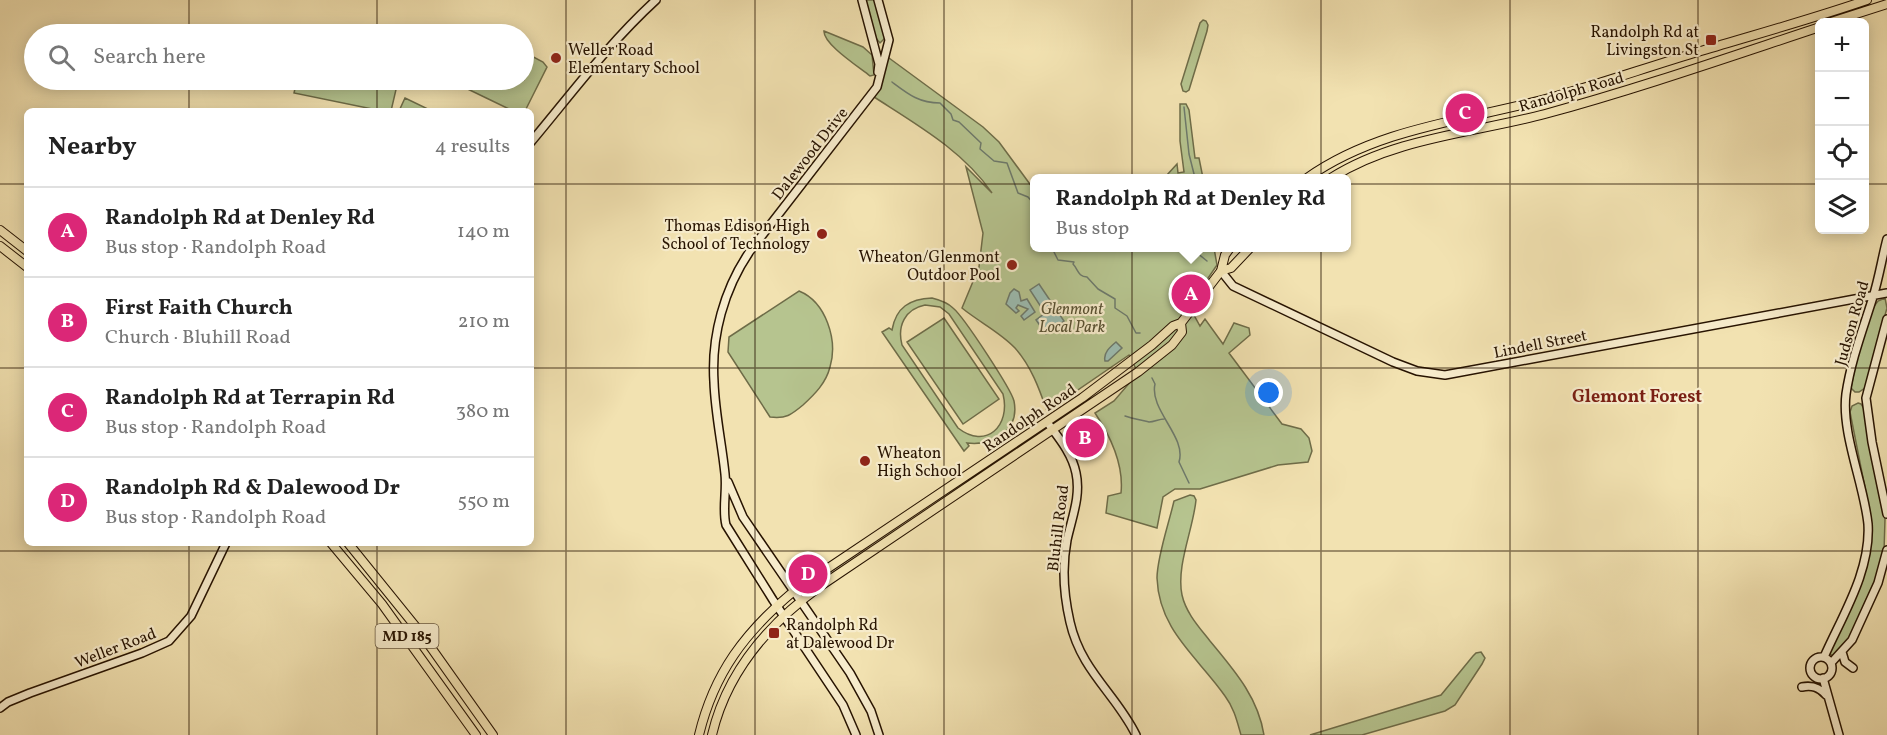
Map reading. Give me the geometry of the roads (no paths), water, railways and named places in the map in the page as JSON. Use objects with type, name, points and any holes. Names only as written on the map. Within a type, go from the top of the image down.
[{"type":"main road","name":"Randolph Road","points":[[1314,174],[1366,146],[1406,132],[1555,96],[1867,0]]},
{"type":"main road","points":[[1846,18],[1887,6]]},
{"type":"main road","name":"Randolph Road","points":[[1339,174],[1374,156],[1402,147],[1545,114],[1815,28]]},
{"type":"main road","points":[[0,230],[24,249]]},
{"type":"main road","points":[[0,246],[24,265]]},
{"type":"main road","name":"Randolph Road","points":[[699,735],[706,706],[727,666],[743,640],[777,606],[794,591],[1047,422],[1114,375],[1173,326],[1181,323],[1221,270],[1227,252]]},
{"type":"main road","name":"Randolph Road","points":[[1221,270],[1231,268],[1246,252]]},
{"type":"main road","name":"Randolph Road","points":[[712,735],[716,717],[729,686],[750,652],[783,616],[801,601],[1099,401],[1172,345],[1182,332],[1181,323]]},
{"type":"main road","name":"MD 185","points":[[333,546],[382,604],[476,735]]},
{"type":"main road","name":"MD 185","points":[[350,546],[420,632],[493,735]]},
{"type":"street","points":[[534,138],[600,56],[656,0]]},
{"type":"street","points":[[862,0],[879,64],[878,87]]},
{"type":"street","name":"Dalewood Drive","points":[[856,735],[843,705],[783,616],[726,525],[726,477],[713,364],[716,333],[726,298],[748,253],[878,87],[889,40],[878,0]]},
{"type":"street","name":"Judson Road","points":[[1824,657],[1858,581],[1867,550],[1868,521],[1851,441],[1846,402],[1851,362],[1874,295],[1887,239]]},
{"type":"street","name":"Lindell Street","points":[[1221,270],[1233,286],[1393,362],[1417,371],[1445,375],[1887,293]]},
{"type":"street","name":"Judson Road","points":[[1887,319],[1866,398],[1872,442],[1887,514]]},
{"type":"street","name":"Bluhill Road","points":[[1047,422],[1073,462],[1077,485],[1076,507],[1067,541],[1064,575],[1070,623],[1083,659],[1136,735]]},
{"type":"street","name":"Dalewood Drive","points":[[726,477],[743,517],[850,673],[871,711],[879,735]]},
{"type":"street","name":"Weller Road","points":[[0,708],[30,693],[169,641],[191,616],[225,546]]},
{"type":"street","points":[[1831,663],[1824,657],[1816,658],[1811,666],[1814,676],[1823,678],[1831,672],[1831,663],[1852,640],[1878,583],[1887,550]]},
{"type":"street","points":[[1842,652],[1845,662],[1853,668]]},
{"type":"street","points":[[1823,678],[1839,735]]},
{"type":"street","points":[[1802,687],[1809,685],[1815,687],[1827,696]]},
{"type":"water","points":[[1039,284],[1064,321],[1046,334],[1036,320],[1045,313],[1030,290]]},
{"type":"water","points":[[1014,289],[1019,292],[1021,301],[1027,299],[1035,312],[1024,320],[1021,316],[1028,309],[1018,305],[1016,308],[1019,311],[1016,313],[1006,304]]},
{"type":"water","points":[[1116,342],[1122,348],[1108,361],[1105,361],[1106,353]]},
{"type":"waterway","points":[[892,82],[920,100],[940,103],[951,114],[953,120],[959,122],[981,143],[980,149],[994,161],[1007,163],[1018,193],[1030,199]]},
{"type":"waterway","points":[[1184,107],[1189,154],[1194,174]]},
{"type":"waterway","points":[[1054,252],[1058,260],[1074,262],[1080,274],[1115,299],[1115,308],[1127,316],[1136,333],[1140,333]]},
{"type":"waterway","points":[[1196,252],[1207,261]]},
{"type":"waterway","points":[[1152,378],[1155,384],[1157,404],[1178,443],[1179,462],[1189,483]]},
{"type":"waterway","points":[[1125,416],[1149,422],[1164,419]]},
{"type":"place","name":"Randolph Rd at Livingston St","points":[[1711,40]]},
{"type":"place","name":"Weller Road Elementary School","points":[[556,58]]},
{"type":"place","name":"Randolph Rd at Terrapin Rd","points":[[1465,113]]},
{"type":"place","name":"Thomas Edison High School of Technology","points":[[822,234]]},
{"type":"place","name":"Wheaton/Glenmont Outdoor Pool","points":[[1012,265]]},
{"type":"place","name":"Randolph Rd at Denley Rd","points":[[1191,294]]},
{"type":"place","name":"First Faith Church","points":[[1085,438]]},
{"type":"place","name":"Wheaton High School","points":[[865,461]]},
{"type":"place","name":"Randolph Rd & Dalewood Dr","points":[[808,574]]},
{"type":"place","name":"Randolph Rd at Dalewood Dr","points":[[774,633]]},
{"type":"district","name":"Glemont Forest","points":[[1637,396]]},
{"type":"park label","name":"Glenmont Local Park","points":[[1072,317]]}]
